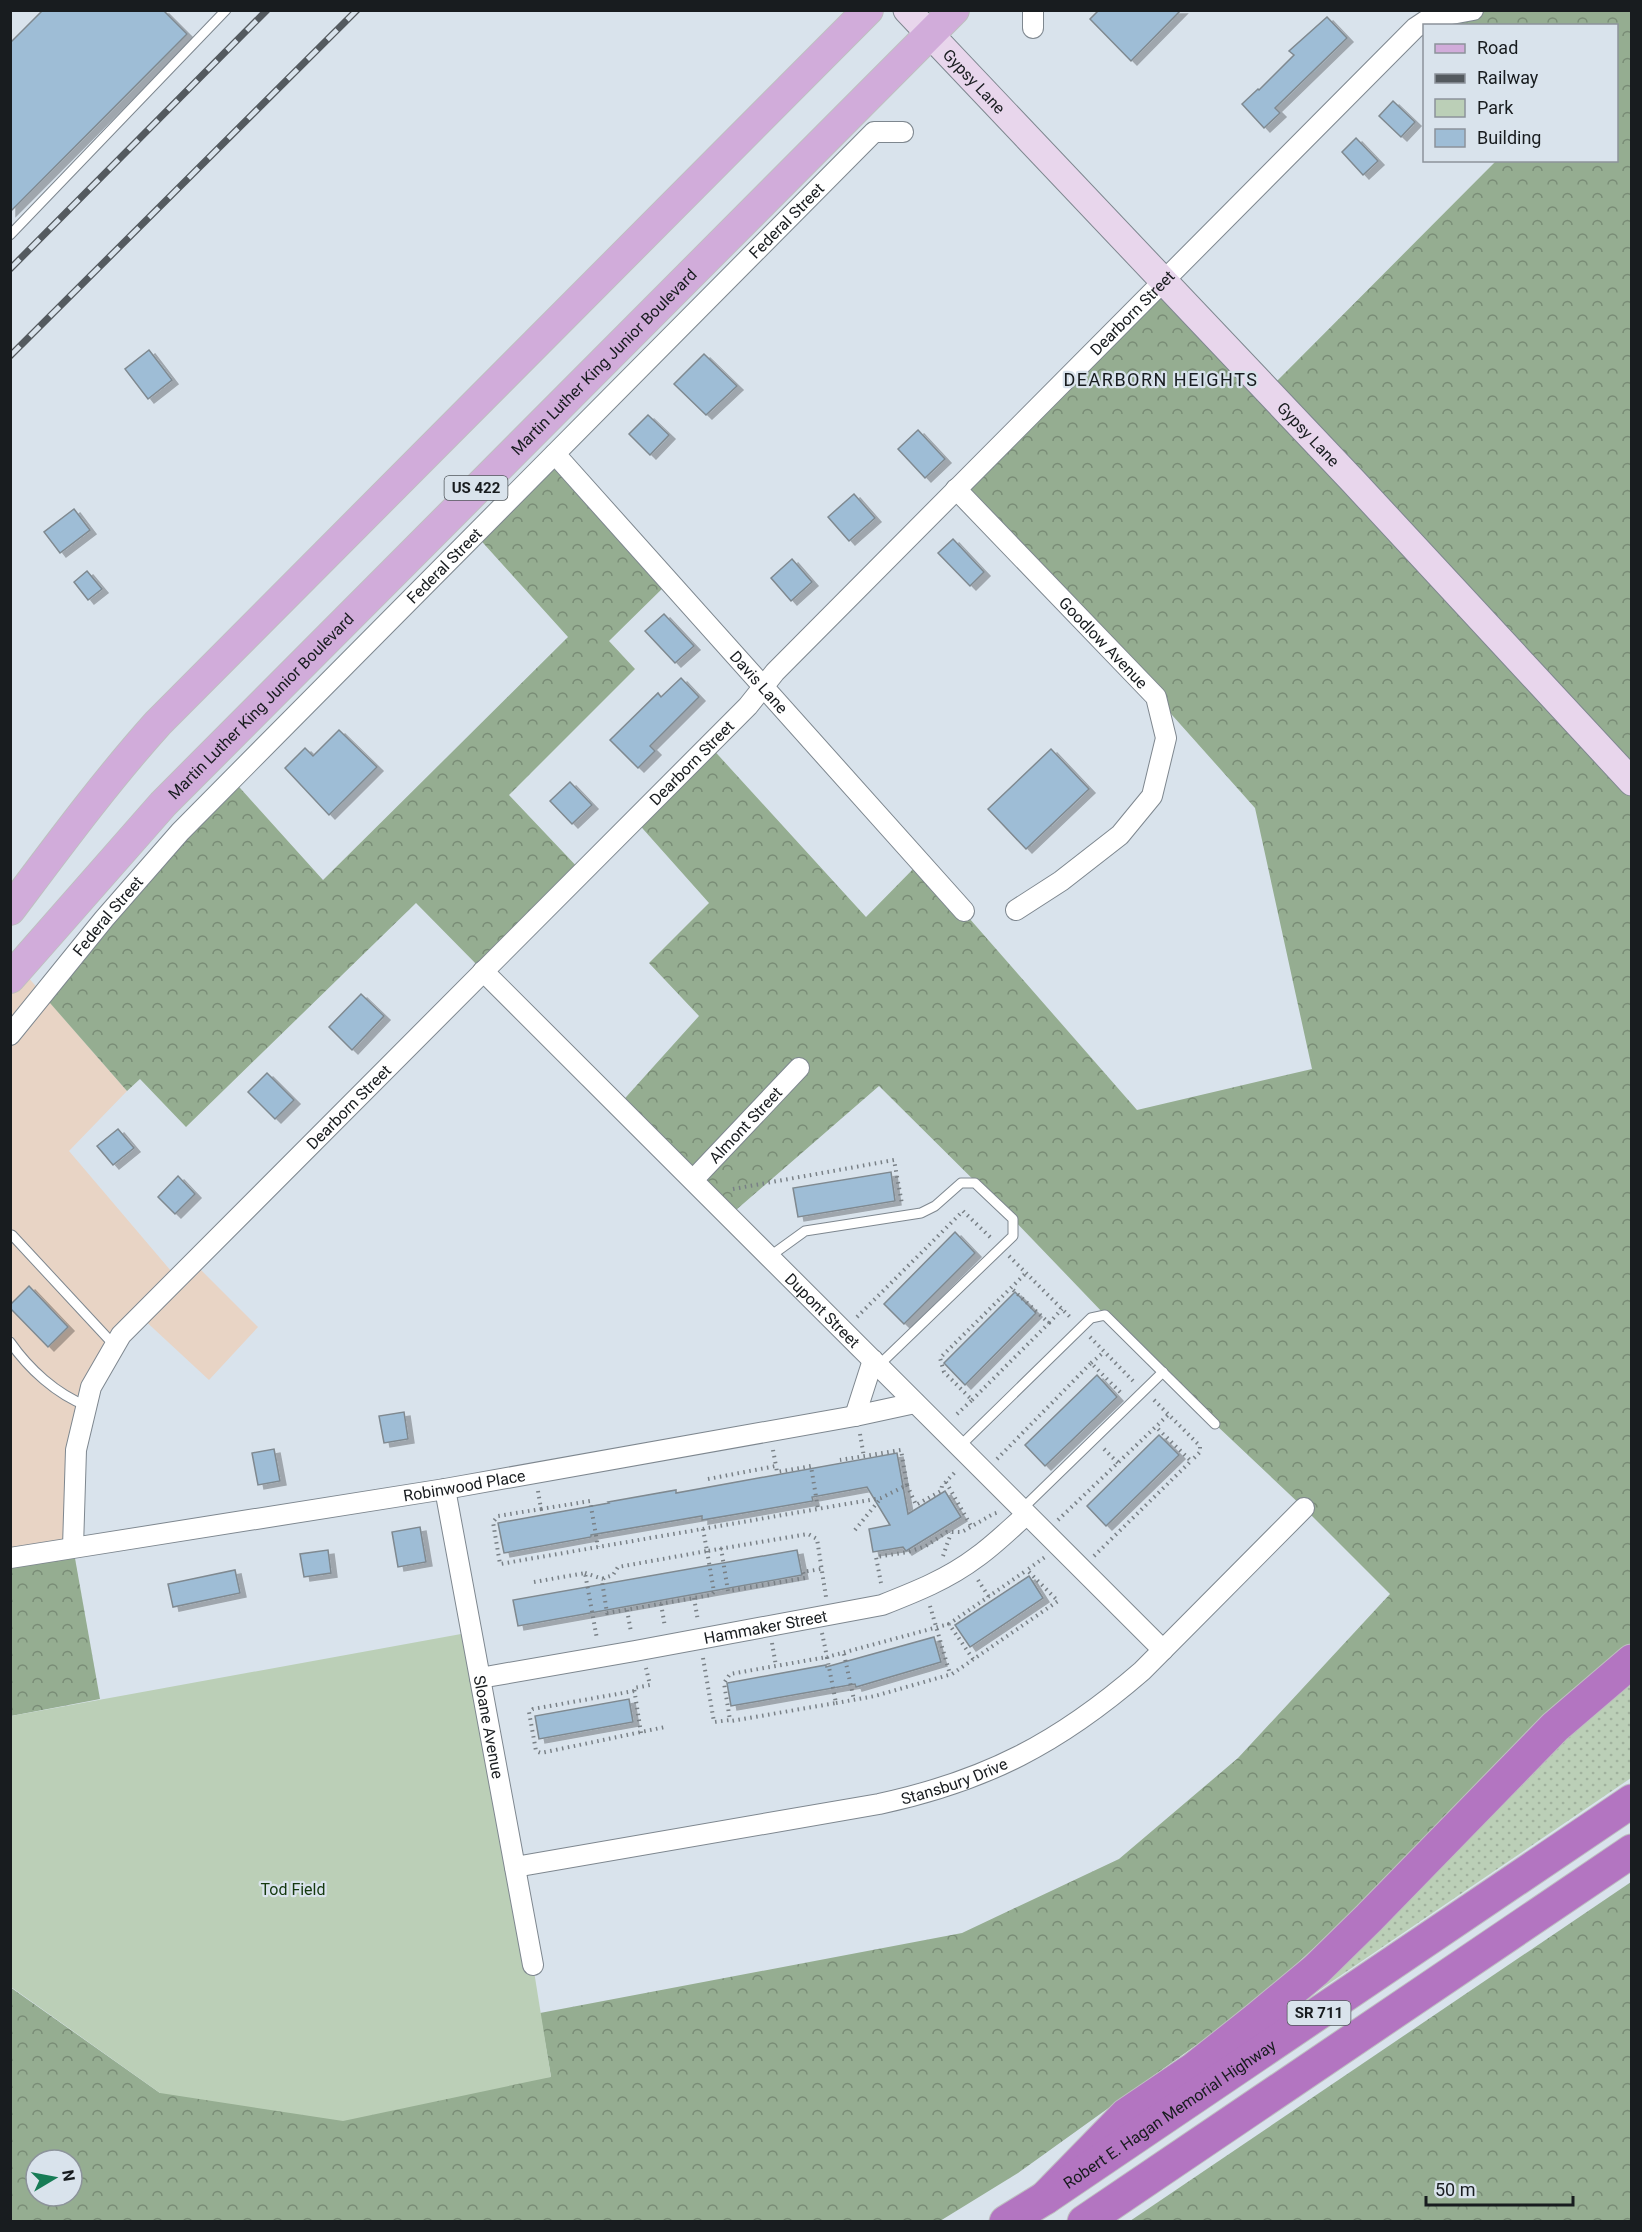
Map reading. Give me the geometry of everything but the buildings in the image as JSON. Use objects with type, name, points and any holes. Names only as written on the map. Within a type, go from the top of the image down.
[{"type":"highway","points":[[1045,2199],[1126,2115],[1203,2062],[1316,1970],[1370,1918],[1555,1727],[1632,1661]]},
{"type":"highway","name":"Robert E. Hagan Memorial Highway","points":[[1006,2222],[1045,2199],[1632,1801]]},
{"type":"highway","name":"SR 711","points":[[1084,2222],[1632,1851]]},
{"type":"main road","points":[[10,910],[119,766],[159,723],[868,10]]},
{"type":"main road","name":"Gypsy Lane","points":[[907,10],[1353,481],[1632,782]]},
{"type":"main road","name":"Martin Luther King Junior Boulevard","points":[[10,978],[171,796],[954,10]]},
{"type":"street","name":"Dearborn Street","points":[[73,1547],[76,1450],[91,1387],[121,1335],[748,706],[775,672],[1415,28],[1430,18],[1473,10]]},
{"type":"street","name":"Federal Street","points":[[10,1035],[104,919],[180,832],[874,132],[903,132]]},
{"type":"street","name":"Davis Lane","points":[[555,454],[964,911]]},
{"type":"street","name":"Goodlow Avenue","points":[[956,489],[1156,697],[1166,738],[1152,796],[1120,835],[1061,881],[1016,910]]},
{"type":"street","name":"Dupont Street","points":[[483,971],[1163,1650]]},
{"type":"street","name":"Almont Street","points":[[693,1180],[799,1068]]},
{"type":"street","points":[[855,1416],[876,1363]]},
{"type":"street","name":"Robinwood Place","points":[[73,1547],[445,1489],[855,1416],[915,1402]]},
{"type":"street","name":"Sloane Avenue","points":[[445,1489],[533,1965]]},
{"type":"street","name":"Stansbury Drive","points":[[515,1867],[918,1796],[953,1785],[1006,1763],[1068,1729],[1115,1694],[1163,1650],[1304,1508]]},
{"type":"street","name":"Hammaker Street","points":[[480,1677],[600,1658],[882,1605],[919,1591],[977,1557],[1023,1512]]},
{"type":"street","points":[[10,1558],[73,1547]]},
{"type":"lane","points":[[10,235],[226,10]]},
{"type":"lane","points":[[770,1257],[805,1231],[921,1213],[935,1206],[960,1183],[975,1183],[1013,1219],[1013,1236],[876,1363]]},
{"type":"lane","points":[[10,1236],[12,1234],[115,1346]]},
{"type":"lane","points":[[959,1447],[1091,1318],[1105,1315],[1215,1424]]},
{"type":"lane","points":[[10,1342],[17,1352],[59,1393],[87,1406]]},
{"type":"lane","points":[[1023,1512],[1163,1372]]},
{"type":"path","points":[[733,1189],[894,1160],[902,1206]]},
{"type":"path","points":[[843,1331],[963,1210],[1200,1446],[1200,1452],[1081,1569]]},
{"type":"path","points":[[972,1400],[944,1372],[940,1358],[1026,1273]]},
{"type":"path","points":[[1011,1288],[1048,1323]]},
{"type":"path","points":[[957,1414],[1062,1309]]},
{"type":"path","points":[[984,1472],[1104,1352]]},
{"type":"path","points":[[1091,1363],[1123,1395]]},
{"type":"path","points":[[1044,1533],[1168,1415]]},
{"type":"path","points":[[1156,1427],[1191,1461]]},
{"type":"path","points":[[773,1448],[777,1472],[811,1466],[818,1509]]},
{"type":"path","points":[[840,1460],[900,1450],[907,1485],[916,1505],[941,1491],[957,1470]]},
{"type":"path","points":[[1107,1452],[1118,1463]]},
{"type":"path","points":[[708,1479],[776,1467]]},
{"type":"path","points":[[946,1482],[971,1526]]},
{"type":"path","points":[[598,1547],[590,1501],[498,1516],[493,1522],[500,1564],[881,1498],[907,1485]]},
{"type":"path","points":[[539,1495],[541,1509]]},
{"type":"path","points":[[855,1530],[881,1498]]},
{"type":"path","points":[[881,1583],[876,1557],[908,1552],[926,1546],[947,1532],[962,1532],[1000,1512]]},
{"type":"path","points":[[603,1579],[607,1613],[711,1595],[714,1592],[703,1529]]},
{"type":"path","points":[[943,1556],[951,1533]]},
{"type":"path","points":[[534,1582],[585,1573],[603,1579],[613,1575],[618,1567],[808,1534],[817,1539],[829,1616]]},
{"type":"path","points":[[721,1548],[728,1592],[805,1578],[803,1572],[821,1569]]},
{"type":"path","points":[[730,1720],[724,1683],[730,1674],[844,1654],[937,1629],[949,1624],[1045,1557]]},
{"type":"path","points":[[703,1661],[714,1722],[854,1700],[950,1674],[1058,1601],[1027,1570]]},
{"type":"path","points":[[585,1573],[600,1658]]},
{"type":"path","points":[[978,1580],[988,1597]]},
{"type":"path","points":[[931,1609],[950,1674]]},
{"type":"path","points":[[949,1624],[973,1659]]},
{"type":"path","points":[[824,1640],[836,1703]]},
{"type":"path","points":[[773,1649],[776,1666]]},
{"type":"path","points":[[844,1654],[854,1700]]},
{"type":"path","points":[[641,1733],[633,1688],[650,1685],[647,1672]]},
{"type":"path","points":[[634,1691],[533,1709],[529,1712],[536,1751],[541,1753],[665,1727]]},
{"type":"shaded area","points":[[20,968],[127,1091],[69,1151],[177,1278],[193,1262],[258,1327],[209,1380],[140,1316],[91,1387],[73,1547],[11,1558],[10,978]]},
{"type":"green space","points":[[1473,10],[1631,11],[1631,1646],[1550,1711],[1504,1755],[1367,1899],[1252,2005],[1018,2173],[940,2221],[11,2221],[10,1987],[160,2093],[551,2077],[540,2013],[962,1933],[1119,1859],[1238,1758],[1390,1594],[1105,1315],[1013,1219],[879,1086],[729,1216],[618,1106],[699,1016],[649,963],[709,903],[635,820],[709,745],[866,917],[920,862],[1137,1110],[1312,1069],[1255,808],[1156,697],[956,489],[1164,281],[1268,390],[1495,162],[1618,162],[1618,24],[1442,24]]},
{"type":"green space","points":[[555,454],[669,582],[609,641],[635,669],[509,795],[582,872],[483,971],[416,903],[186,1127],[140,1079],[127,1091],[43,995],[232,779],[323,880],[568,637],[475,534]]},
{"type":"green space","points":[[73,1547],[100,1699],[11,1716],[11,1558]]},
{"type":"green space","name":"Tod Field","points":[[472,1632],[533,1965],[551,2077],[343,2121],[160,2093],[11,1987],[11,1716]]},
{"type":"green space","points":[[1631,1674],[1631,1778],[1309,1997],[1306,1991]]},
{"type":"green space","points":[[1631,1882],[1631,2221],[1130,2221]]},
{"type":"railway","points":[[10,269],[267,10]]},
{"type":"railway","points":[[10,356],[357,10]]},
{"type":"district","name":"DEARBORN HEIGHTS","points":[[1161,380]]}]
